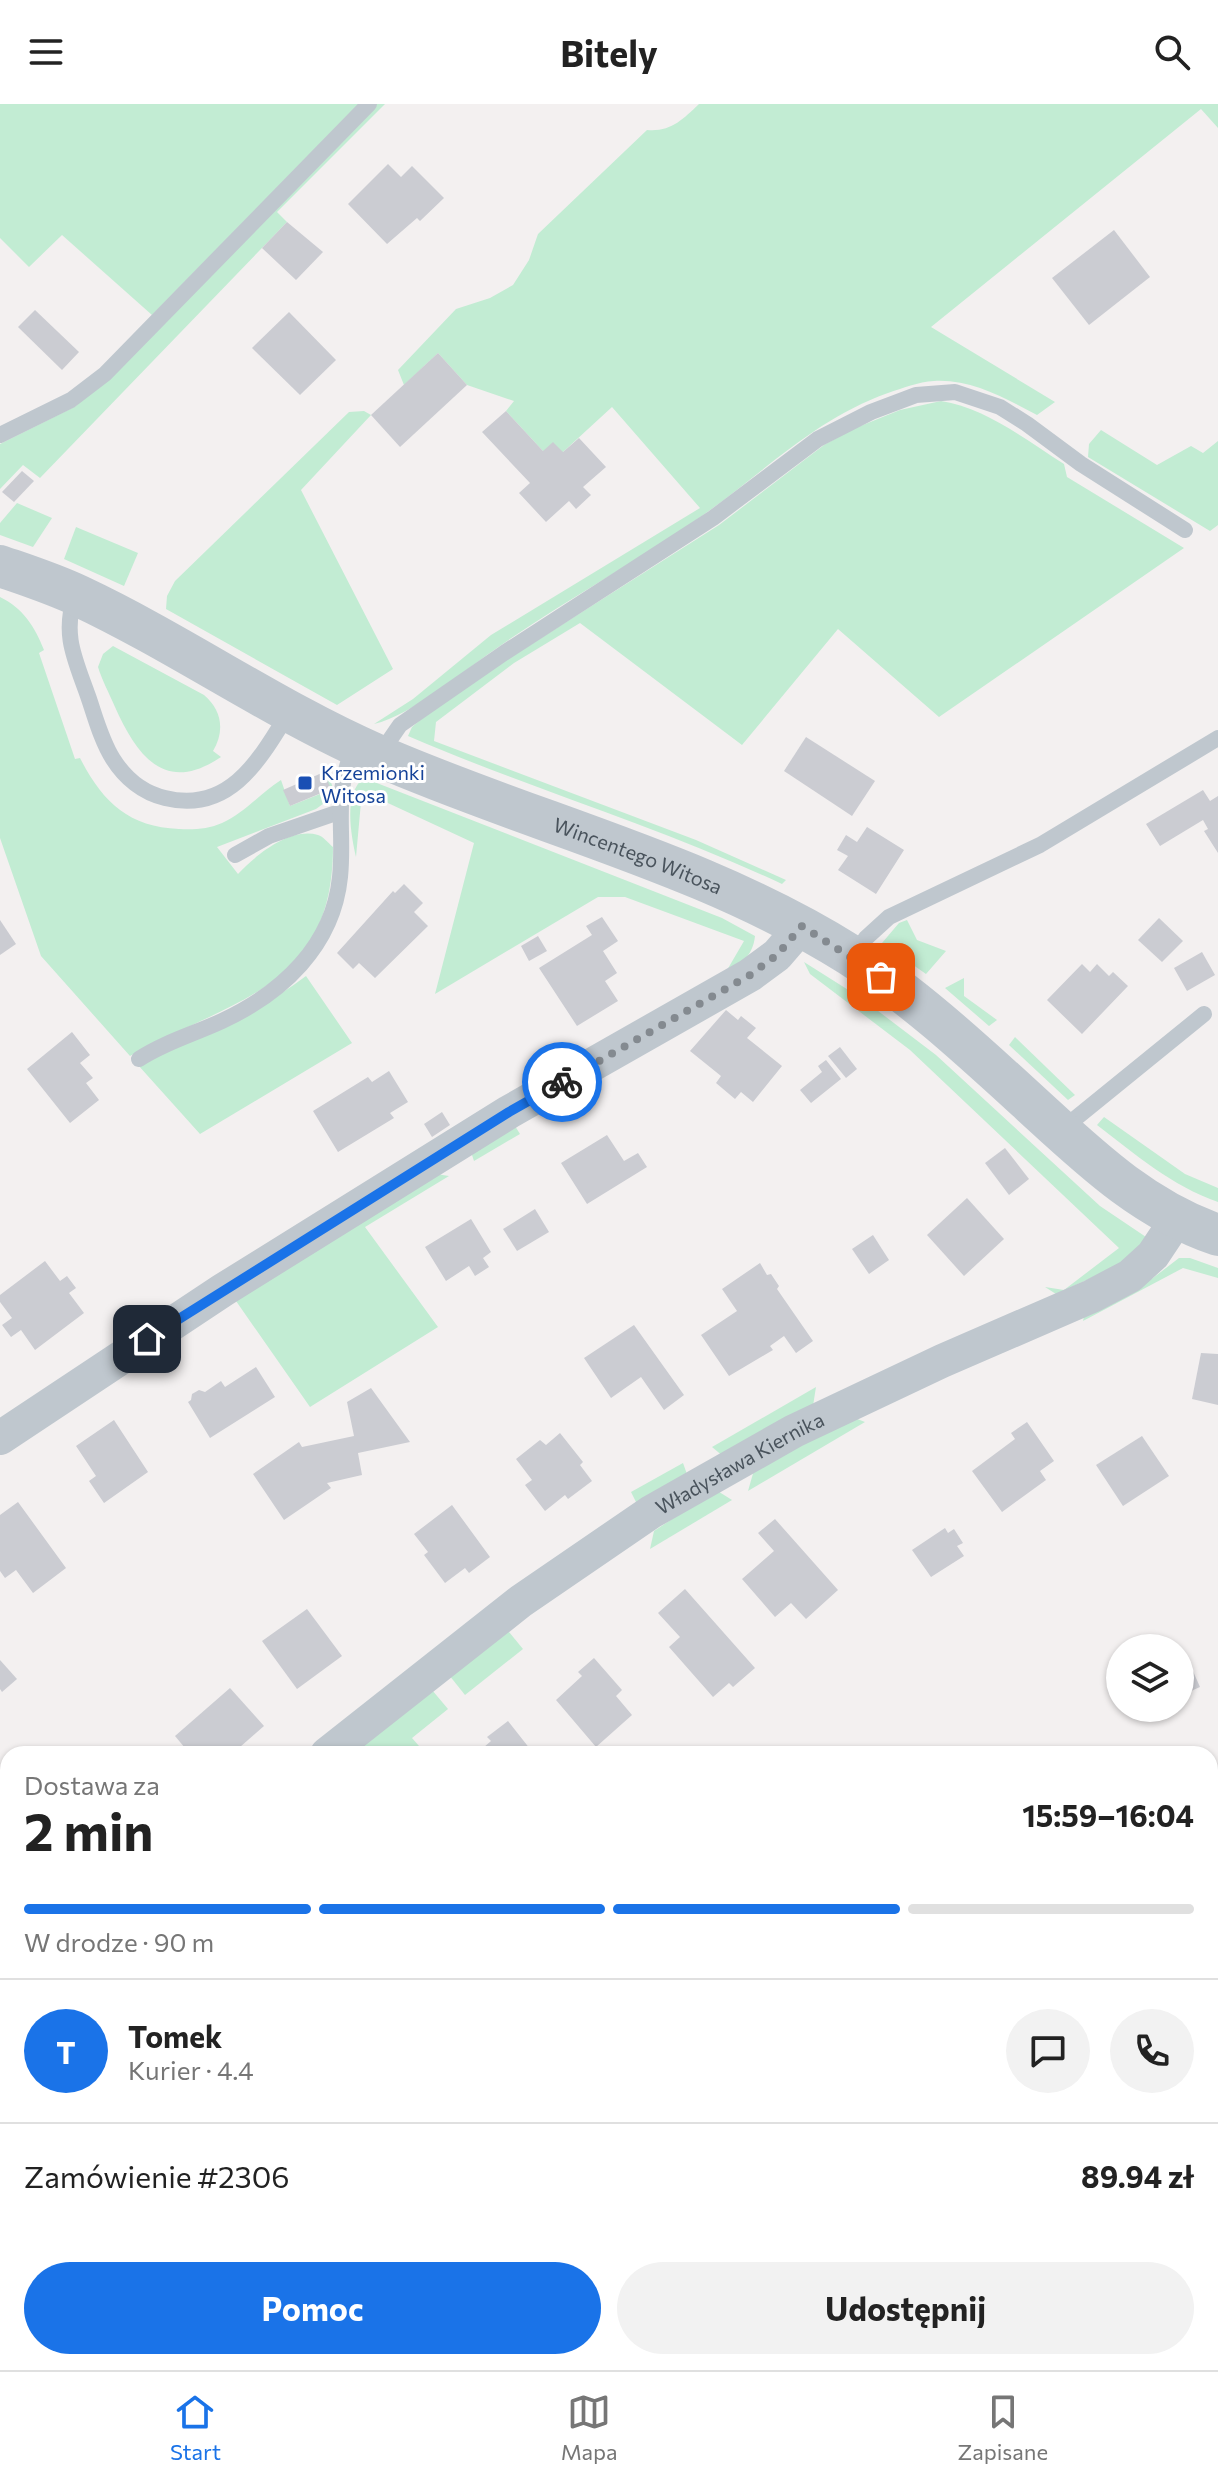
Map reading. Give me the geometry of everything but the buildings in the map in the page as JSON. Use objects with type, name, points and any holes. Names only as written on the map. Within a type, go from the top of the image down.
[{"type":"street","name":"Wincentego Witosa","points":[[0,566],[75,594],[367,750],[712,882],[802,926],[853,957],[966,1045],[1060,1131],[1137,1195],[1177,1219],[1218,1235]]},
{"type":"street","points":[[0,1438],[223,1290],[509,1112],[750,975],[777,955],[802,926]]},
{"type":"street","name":"Władysława Kiernika","points":[[337,1746],[521,1601],[651,1512],[794,1431],[1130,1276],[1153,1255],[1177,1219]]},
{"type":"lane","points":[[0,435],[71,400],[105,374],[369,104]]},
{"type":"lane","points":[[139,1059],[177,1038],[222,1021],[254,1004],[282,984],[304,962],[336,904],[341,853],[339,812],[346,766],[504,653],[713,518],[818,439],[871,412],[916,395],[955,392],[1000,407],[1081,464],[1185,530]]},
{"type":"lane","points":[[75,594],[69,614],[69,640],[105,745],[124,774],[143,790],[184,802],[204,800],[222,793],[257,762],[290,711]]},
{"type":"lane","points":[[853,957],[866,938],[889,917],[1040,845],[1218,738]]},
{"type":"lane","points":[[235,855],[269,836],[339,812]]},
{"type":"lane","points":[[1060,1131],[1204,1014]]},
{"type":"green space","points":[[0,104],[359,104],[152,315],[62,235],[29,267],[0,238]]},
{"type":"green space","points":[[375,104],[385,104],[277,212],[287,222],[40,478],[23,465],[0,489],[0,444],[76,406]]},
{"type":"green space","points":[[699,104],[1218,104],[1218,128],[1201,109],[931,327],[1055,402],[1037,415],[975,386],[948,381],[916,384],[862,404],[815,431],[681,531],[523,630],[421,702],[374,724],[413,699],[491,635],[700,508],[612,407],[563,452],[543,451],[506,411],[514,401],[467,385],[438,353],[404,385],[398,370],[456,309],[490,298],[513,285],[529,260],[538,234],[647,130],[670,127]]},
{"type":"green space","points":[[941,401],[974,410],[1005,426],[1064,464],[1067,477],[1184,548],[939,717],[838,629],[742,745],[580,623],[514,663],[436,722],[434,741],[696,840],[786,880],[782,884],[689,844],[408,736],[412,727],[426,715],[719,525],[824,445],[853,429],[900,410]]},
{"type":"green space","points":[[364,411],[371,415],[301,490],[393,669],[337,705],[166,609],[167,596],[175,581],[349,412]]},
{"type":"green space","points":[[1101,430],[1157,465],[1191,446],[1203,453],[1218,441],[1218,525],[1210,531],[1088,457],[1089,444]]},
{"type":"green space","points":[[17,503],[52,518],[33,547],[0,535],[0,523]]},
{"type":"green space","points":[[76,527],[138,553],[124,586],[64,559]]},
{"type":"green space","points":[[0,597],[22,613],[44,650],[39,653],[75,759],[80,758],[108,799],[131,817],[161,827],[201,829],[230,819],[281,780],[290,806],[330,790],[324,772],[327,771],[333,788],[327,801],[316,809],[217,847],[238,874],[274,844],[296,835],[318,835],[333,847],[328,895],[315,932],[295,961],[269,984],[239,1003],[130,1056],[41,956],[0,838]]},
{"type":"green space","points":[[113,646],[210,701],[220,721],[219,736],[213,751],[221,757],[201,768],[184,772],[169,771],[155,765],[143,754],[124,725],[98,667],[103,654]]},
{"type":"green space","points":[[364,778],[722,918],[755,936],[751,950],[723,977],[744,941],[625,897],[598,897],[435,994],[474,843],[362,791],[356,857],[351,804],[357,785]]},
{"type":"green space","points":[[907,920],[917,940],[946,951],[926,974],[882,943],[899,923]]},
{"type":"green space","points":[[804,962],[861,998],[936,1055],[1100,1206],[1146,1237],[1130,1260],[1056,1294],[1045,1287],[1064,1290],[1119,1248],[910,1050],[810,974]]},
{"type":"green space","points":[[306,976],[352,1043],[200,1134],[138,1065],[246,1014]]},
{"type":"green space","points":[[964,978],[964,996],[997,1020],[989,1026],[945,988]]},
{"type":"green space","points":[[1015,1037],[1075,1095],[1068,1100],[1009,1045]]},
{"type":"green space","points":[[1104,1117],[1185,1174],[1218,1188],[1218,1202],[1185,1187],[1140,1158],[1097,1125]]},
{"type":"green space","points":[[515,1126],[520,1134],[474,1161],[472,1155],[477,1147]]},
{"type":"green space","points":[[436,1174],[449,1176],[365,1227],[438,1327],[310,1407],[236,1301]]},
{"type":"green space","points":[[1179,1258],[1190,1258],[1218,1268],[1218,1278],[1183,1268],[1083,1321],[1084,1316],[1153,1278]]},
{"type":"green space","points":[[816,1387],[813,1406],[724,1457],[712,1447]]},
{"type":"green space","points":[[852,1417],[865,1422],[748,1491],[754,1470]]},
{"type":"green space","points":[[683,1463],[688,1477],[637,1504],[631,1492]]},
{"type":"green space","points":[[716,1490],[732,1500],[650,1549],[654,1531]]},
{"type":"green space","points":[[505,1627],[523,1649],[465,1695],[449,1675]]},
{"type":"green space","points":[[432,1690],[448,1709],[412,1738],[419,1746],[352,1746]]},
{"type":"way so far","points":[[562,1082],[750,975],[788,945],[802,926],[881,977]]},
{"type":"place","name":"Krzemionki Witosa","points":[[305,783]]},
{"type":"route","points":[[147,1339],[562,1082]]}]
